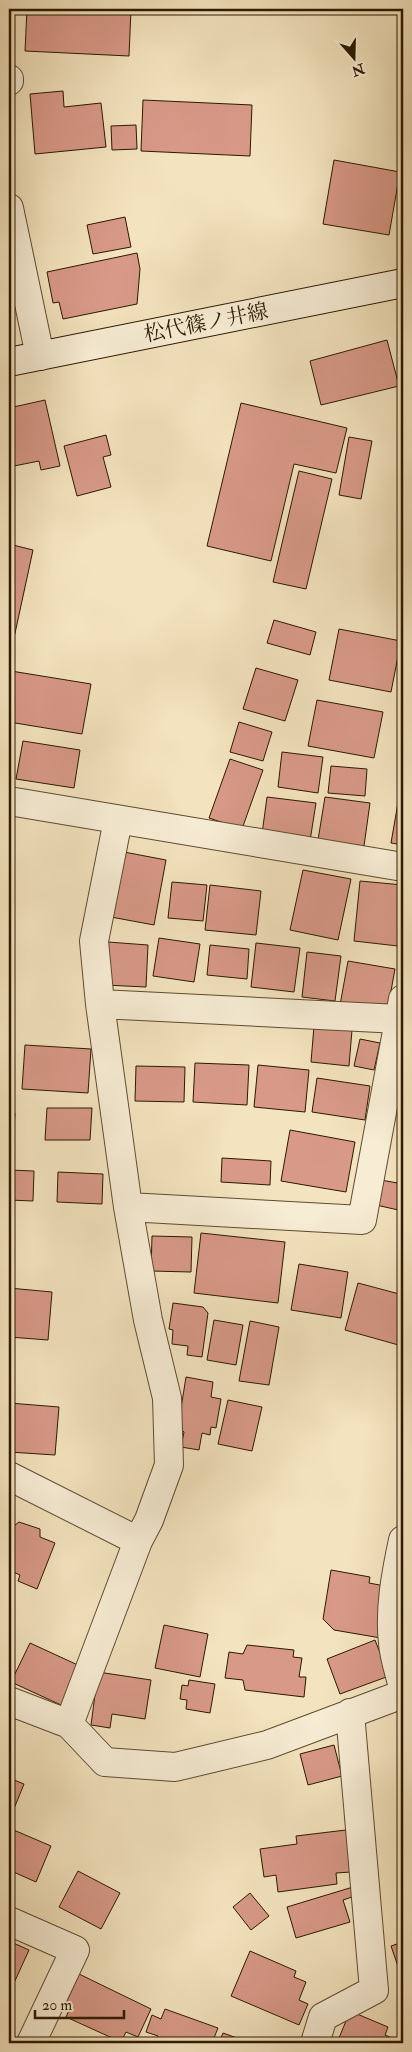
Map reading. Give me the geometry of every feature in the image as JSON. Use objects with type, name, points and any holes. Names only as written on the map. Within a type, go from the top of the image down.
[{"type":"street","points":[[9,208],[40,356]]},
{"type":"street","name":"松代篠ノ井線","points":[[9,362],[403,283]]},
{"type":"street","points":[[9,801],[403,867]]},
{"type":"street","points":[[69,1724],[138,1541],[169,1465],[167,1398],[148,1320],[128,1207],[100,1004],[94,941],[118,820]]},
{"type":"street","points":[[100,1004],[401,1009],[362,1220],[128,1207]]},
{"type":"street","points":[[9,1476],[138,1541]]},
{"type":"street","points":[[403,1540],[397,1568],[392,1612],[393,1644],[403,1688]]},
{"type":"street","points":[[9,1702],[69,1724],[105,1762],[175,1767],[267,1745],[403,1694]]},
{"type":"street","points":[[315,2043],[323,2017],[374,1990],[350,1714]]},
{"type":"street","points":[[9,1921],[75,1950],[31,2043]]},
{"type":"building","points":[[27,9],[131,9],[129,56],[25,51]]},
{"type":"building","points":[[63,91],[64,107],[101,103],[106,147],[35,154],[30,94]]},
{"type":"building","points":[[143,100],[252,105],[250,156],[141,151]]},
{"type":"building","points":[[136,125],[137,149],[112,150],[111,126]]},
{"type":"building","points":[[334,160],[400,172],[389,235],[323,224]]},
{"type":"building","points":[[125,217],[131,247],[93,254],[87,225]]},
{"type":"building","points":[[137,253],[140,269],[137,304],[63,319],[59,302],[53,303],[47,272]]},
{"type":"building","points":[[387,340],[399,386],[321,405],[310,361]]},
{"type":"building","points":[[45,400],[60,466],[41,470],[39,461],[9,467],[9,408]]},
{"type":"building","points":[[241,403],[347,428],[336,473],[294,464],[271,561],[207,546]]},
{"type":"building","points":[[106,435],[111,455],[103,457],[111,487],[77,496],[64,446]]},
{"type":"building","points":[[349,437],[372,441],[361,499],[339,495]]},
{"type":"building","points":[[299,471],[332,479],[306,589],[273,582]]},
{"type":"building","points":[[9,544],[33,550],[9,661]]},
{"type":"building","points":[[274,620],[316,632],[310,655],[267,643]]},
{"type":"building","points":[[339,629],[401,641],[391,692],[329,680]]},
{"type":"building","points":[[256,668],[298,680],[285,721],[243,709]]},
{"type":"building","points":[[11,671],[91,684],[82,734],[9,722]]},
{"type":"building","points":[[317,700],[383,712],[374,758],[308,746]]},
{"type":"building","points":[[239,722],[272,732],[263,761],[230,752]]},
{"type":"building","points":[[23,741],[80,750],[74,788],[16,779]]},
{"type":"building","points":[[282,752],[323,757],[318,793],[278,787]]},
{"type":"building","points":[[230,759],[263,770],[242,829],[209,818]]},
{"type":"building","points":[[331,766],[367,769],[365,796],[328,793]]},
{"type":"building","points":[[400,791],[403,792],[403,845],[391,843]]},
{"type":"building","points":[[267,797],[316,803],[310,841],[262,834]]},
{"type":"building","points":[[325,797],[370,803],[364,846],[318,840]]},
{"type":"building","points":[[124,852],[166,860],[154,925],[111,917]]},
{"type":"building","points":[[303,870],[351,879],[338,940],[290,930]]},
{"type":"building","points":[[360,881],[403,885],[398,946],[354,941]]},
{"type":"building","points":[[172,882],[207,885],[203,921],[168,918]]},
{"type":"building","points":[[210,885],[261,891],[256,935],[205,930]]},
{"type":"building","points":[[159,938],[200,944],[194,982],[153,976]]},
{"type":"building","points":[[108,942],[148,945],[146,987],[105,985]]},
{"type":"building","points":[[256,943],[300,948],[294,992],[251,987]]},
{"type":"building","points":[[210,945],[249,949],[247,979],[207,975]]},
{"type":"building","points":[[307,952],[341,956],[335,1001],[302,997]]},
{"type":"building","points":[[348,961],[395,969],[387,1013],[340,1005]]},
{"type":"building","points":[[314,1026],[352,1030],[349,1066],[311,1062]]},
{"type":"building","points":[[360,1039],[380,1043],[374,1070],[354,1066]]},
{"type":"building","points":[[25,1045],[91,1049],[88,1093],[22,1089]]},
{"type":"building","points":[[9,1053],[11,1053],[10,1086],[9,1086]]},
{"type":"building","points":[[195,1063],[249,1065],[247,1105],[193,1102]]},
{"type":"building","points":[[258,1065],[309,1070],[305,1112],[254,1107]]},
{"type":"building","points":[[136,1066],[185,1067],[184,1102],[135,1101]]},
{"type":"building","points":[[317,1078],[370,1086],[365,1120],[312,1112]]},
{"type":"building","points":[[47,1108],[92,1108],[90,1140],[45,1140]]},
{"type":"building","points":[[9,1112],[15,1113],[13,1145],[9,1145]]},
{"type":"building","points":[[290,1130],[355,1142],[346,1192],[281,1181]]},
{"type":"building","points":[[222,1158],[271,1161],[270,1185],[221,1182]]},
{"type":"building","points":[[9,1170],[34,1171],[33,1201],[9,1200]]},
{"type":"building","points":[[58,1172],[103,1174],[102,1204],[57,1202]]},
{"type":"building","points":[[381,1180],[403,1184],[403,1211],[376,1205]]},
{"type":"building","points":[[201,1233],[285,1242],[278,1303],[194,1293]]},
{"type":"building","points":[[152,1236],[192,1237],[191,1272],[151,1271]]},
{"type":"building","points":[[299,1264],[348,1272],[341,1318],[291,1310]]},
{"type":"building","points":[[358,1283],[403,1295],[402,1346],[345,1330]]},
{"type":"building","points":[[9,1288],[52,1292],[48,1340],[9,1337]]},
{"type":"building","points":[[173,1303],[203,1307],[208,1313],[202,1357],[187,1355],[188,1346],[172,1344],[173,1330],[169,1329]]},
{"type":"building","points":[[214,1320],[243,1325],[236,1365],[207,1360]]},
{"type":"building","points":[[250,1321],[279,1327],[269,1385],[239,1381]]},
{"type":"building","points":[[186,1377],[213,1382],[211,1397],[221,1399],[216,1428],[211,1427],[210,1435],[202,1433],[199,1450],[181,1447],[184,1432],[178,1427]]},
{"type":"building","points":[[228,1400],[262,1407],[252,1451],[218,1444]]},
{"type":"building","points":[[9,1403],[59,1407],[55,1455],[9,1452]]},
{"type":"building","points":[[19,1522],[40,1529],[40,1537],[55,1543],[37,1589],[18,1581],[20,1575],[9,1570],[9,1523],[15,1525]]},
{"type":"building","points":[[331,1570],[370,1577],[369,1583],[390,1587],[381,1638],[334,1630],[323,1619]]},
{"type":"building","points":[[164,1625],[208,1634],[200,1677],[155,1668]]},
{"type":"building","points":[[375,1640],[389,1676],[340,1694],[327,1659]]},
{"type":"building","points":[[30,1643],[80,1666],[61,1705],[11,1682]]},
{"type":"building","points":[[247,1645],[294,1650],[293,1657],[302,1658],[299,1677],[306,1677],[304,1697],[245,1690],[243,1680],[225,1678],[229,1652],[243,1654]]},
{"type":"building","points":[[98,1672],[151,1680],[145,1719],[112,1714],[110,1728],[91,1725]]},
{"type":"building","points":[[189,1680],[215,1684],[210,1713],[186,1709],[187,1700],[180,1699],[182,1685],[188,1686]]},
{"type":"building","points":[[334,1745],[342,1776],[308,1785],[300,1754]]},
{"type":"building","points":[[9,1778],[24,1784],[9,1821]]},
{"type":"building","points":[[9,1828],[51,1846],[36,1882],[9,1870]]},
{"type":"building","points":[[346,1830],[351,1872],[336,1873],[337,1884],[278,1892],[276,1875],[264,1877],[260,1849],[297,1844],[296,1836]]},
{"type":"building","points":[[78,1871],[120,1893],[101,1929],[59,1907]]},
{"type":"building","points":[[353,1887],[358,1895],[343,1900],[350,1922],[296,1938],[287,1907]]},
{"type":"building","points":[[250,1893],[269,1916],[251,1930],[233,1907]]},
{"type":"building","points":[[9,1941],[29,1950],[9,1994]]},
{"type":"building","points":[[403,1942],[403,1974],[401,1975],[391,1946]]},
{"type":"building","points":[[250,1951],[296,1971],[294,1977],[306,1982],[299,2000],[308,2004],[299,2025],[231,1996]]},
{"type":"building","points":[[79,1974],[151,2009],[138,2037],[126,2032],[121,2042],[66,2017],[71,2006],[66,2003]]},
{"type":"building","points":[[165,2009],[218,2028],[212,2043],[155,2043],[158,2036],[146,2032],[152,2015],[161,2019]]},
{"type":"building","points":[[350,2011],[388,2027],[385,2035],[403,2043],[337,2043]]},
{"type":"building","points":[[223,2033],[251,2043],[219,2043]]}]
